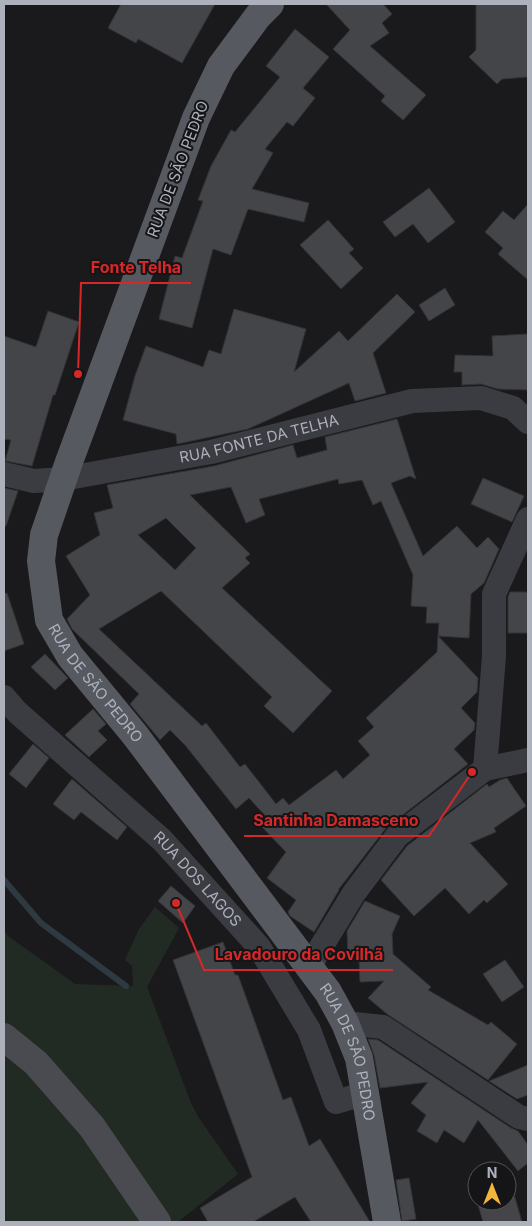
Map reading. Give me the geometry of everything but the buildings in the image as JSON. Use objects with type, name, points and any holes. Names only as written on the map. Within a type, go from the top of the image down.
[{"type":"main road","name":"RUA DE SÃO PEDRO","points":[[270,4],[258,16],[221,66],[196,118],[63,479],[44,535],[41,561],[49,620],[70,656],[135,735],[328,992],[345,1023],[359,1058],[387,1222]]},
{"type":"street","name":"RUA FONTE DA TELHA","points":[[4,474],[34,481],[63,479],[211,452],[412,401],[481,398],[523,413]]},
{"type":"street","points":[[485,769],[494,656],[494,594],[528,518]]},
{"type":"street","name":"RUA DOS LAGOS","points":[[4,696],[17,712],[162,840],[259,947],[309,1030],[336,1102],[366,1093]]},
{"type":"street","points":[[309,967],[354,893],[397,836],[485,769],[528,760]]},
{"type":"street","points":[[345,1023],[383,1027],[519,1117],[528,1119]]},
{"type":"street","points":[[4,1037],[36,1063],[92,1127],[157,1222]]},
{"type":"shaded area","points":[[155,907],[179,928],[147,987],[191,1103],[199,1118],[238,1174],[178,1222],[4,1222],[4,931],[8,936],[75,984],[133,986],[132,966],[125,960],[139,929]]},
{"type":"waterway","points":[[4,880],[41,923],[126,986]]},
{"type":"place","name":"Fonte Telha","points":[[78,374]]},
{"type":"place","name":"Santinha Damasceno","points":[[472,772]]},
{"type":"place","name":"Lavadouro da Covilhã","points":[[176,903]]}]
